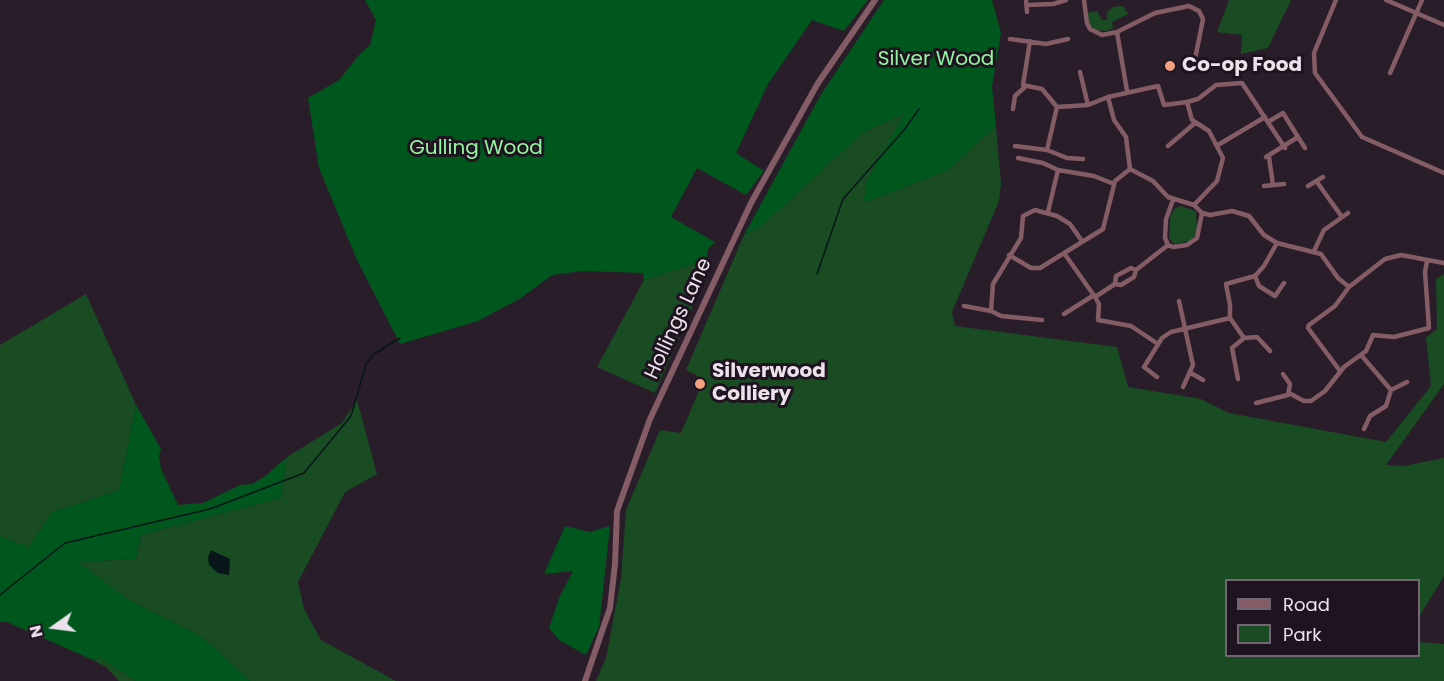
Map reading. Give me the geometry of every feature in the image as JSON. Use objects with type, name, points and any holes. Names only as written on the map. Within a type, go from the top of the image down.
[{"type":"street","name":"Hollings Lane","points":[[585,681],[610,608],[615,564],[617,511],[650,419],[751,203],[818,83],[875,0]]},
{"type":"street","points":[[1027,12],[1027,2],[1053,4],[1066,0]]},
{"type":"street","points":[[1084,0],[1090,29],[1102,35],[1117,32],[1155,13],[1189,6],[1199,11],[1203,19],[1194,64]]},
{"type":"street","points":[[1189,6],[1191,0]]},
{"type":"street","points":[[1336,0],[1314,53],[1315,73],[1362,137],[1442,172],[1444,164]]},
{"type":"street","points":[[1386,0],[1444,25]]},
{"type":"street","points":[[1390,73],[1422,0]]},
{"type":"street","points":[[1117,32],[1127,91]]},
{"type":"street","points":[[1010,39],[1046,44],[1068,39]]},
{"type":"street","points":[[1030,41],[1022,82],[1026,86],[1042,89],[1056,107],[1047,150]]},
{"type":"street","points":[[1080,72],[1088,105]]},
{"type":"street","points":[[1056,107],[1088,105],[1127,91],[1158,86],[1164,105],[1198,99],[1216,85],[1242,83],[1284,147]]},
{"type":"street","points":[[1013,109],[1015,96],[1026,86]]},
{"type":"street","points":[[1108,98],[1114,120],[1126,137],[1130,169]]},
{"type":"street","points":[[1187,102],[1195,123],[1209,131],[1223,158],[1217,181],[1194,205]]},
{"type":"street","points":[[1218,145],[1267,119],[1284,113],[1305,148]]},
{"type":"street","points":[[1168,146],[1195,123]]},
{"type":"street","points":[[1273,185],[1268,157],[1298,137]]},
{"type":"street","points":[[1015,146],[1047,150],[1067,158],[1083,159]]},
{"type":"street","points":[[1018,159],[1043,163],[1058,170],[1094,176],[1114,184]]},
{"type":"street","points":[[1009,255],[1036,269],[1105,226],[1116,179],[1130,169]]},
{"type":"street","points":[[1130,169],[1153,181],[1173,200],[1194,205],[1202,213],[1240,213],[1253,220],[1264,235],[1277,243],[1314,251],[1325,258],[1338,278],[1349,287]]},
{"type":"street","points":[[1048,212],[1058,170]]},
{"type":"street","points":[[1308,186],[1323,177]]},
{"type":"street","points":[[1317,182],[1342,217]]},
{"type":"street","points":[[1264,186],[1284,184]]},
{"type":"street","points":[[1168,245],[1166,219],[1173,200]]},
{"type":"street","points":[[991,311],[993,284],[1021,238],[1023,216],[1032,210],[1048,212],[1070,224],[1082,241]]},
{"type":"street","points":[[1168,245],[1173,248],[1193,242],[1199,233],[1202,213]]},
{"type":"street","points":[[1314,251],[1324,230],[1348,213]]},
{"type":"street","points":[[1244,338],[1230,318],[1226,284],[1255,276],[1264,266],[1277,243]]},
{"type":"street","points":[[1064,314],[1115,284],[1121,285],[1134,277],[1136,270],[1168,245]]},
{"type":"street","points":[[1064,253],[1095,296],[1099,304],[1098,320],[1131,326],[1158,344]]},
{"type":"street","points":[[1340,371],[1307,327],[1335,306],[1349,287],[1393,256],[1444,263]]},
{"type":"street","points":[[1289,393],[1304,401],[1311,401],[1325,391],[1340,371],[1369,347],[1373,335],[1394,337],[1429,328],[1427,261]]},
{"type":"street","points":[[1115,284],[1116,276],[1131,268],[1136,270]]},
{"type":"street","points":[[1255,276],[1259,286],[1275,296],[1284,283]]},
{"type":"street","points":[[1179,301],[1192,365],[1191,374],[1183,387]]},
{"type":"street","points":[[964,306],[991,311],[1001,316],[1042,320]]},
{"type":"street","points":[[1157,377],[1144,367],[1166,334],[1230,318]]},
{"type":"street","points":[[1238,379],[1232,348],[1244,338],[1257,337],[1270,351]]},
{"type":"street","points":[[1361,355],[1391,390]]},
{"type":"street","points":[[1191,374],[1203,380]]},
{"type":"street","points":[[1256,403],[1286,397],[1290,384],[1283,374]]},
{"type":"street","points":[[1364,429],[1367,419],[1386,406],[1391,390],[1407,382]]},
{"type":"street","points":[[1361,413],[1367,419]]},
{"type":"green space","name":"Gulling Wood","points":[[365,0],[868,0],[844,31],[812,20],[768,84],[736,153],[764,171],[746,195],[697,168],[671,217],[715,242],[708,249],[707,260],[644,280],[643,273],[582,271],[552,275],[521,298],[478,321],[400,344],[357,260],[319,168],[308,98],[339,80],[370,45],[376,20]]},
{"type":"green space","name":"Silver Wood","points":[[884,0],[992,0],[1001,33],[992,86],[996,126],[947,171],[863,203],[866,182],[904,114],[862,133],[763,225],[744,235],[820,96]]},
{"type":"green space","points":[[1229,0],[1291,0],[1268,48],[1241,54],[1242,35],[1217,32]]},
{"type":"green space","points":[[1123,6],[1128,14],[1112,22],[1113,28],[1107,31],[1096,30],[1087,23],[1086,13],[1097,11],[1102,20],[1107,20],[1107,12],[1113,7]]},
{"type":"green space","points":[[906,113],[866,182],[863,203],[947,171],[996,126],[1001,184],[999,201],[952,312],[955,326],[1117,347],[1128,387],[1201,399],[1229,413],[1386,442],[1431,386],[1426,338],[1437,329],[1436,279],[1444,274],[1444,384],[1386,465],[1404,466],[1444,458],[1444,576],[1420,615],[1420,579],[1225,579],[1225,657],[1420,657],[1420,642],[1444,644],[1444,681],[596,681],[606,658],[621,579],[626,510],[660,430],[681,433],[704,379],[686,370],[744,235],[763,225],[862,133]]},
{"type":"green space","points":[[1180,206],[1196,211],[1197,233],[1190,241],[1174,244],[1169,238],[1170,217],[1174,209]]},
{"type":"green space","points":[[707,260],[711,264],[655,393],[597,367],[644,280]]},
{"type":"green space","points":[[86,294],[136,405],[119,490],[52,512],[28,547],[0,536],[0,345]]},
{"type":"green space","points":[[357,400],[377,474],[345,492],[298,582],[304,609],[321,640],[396,681],[250,681],[204,638],[126,598],[77,562],[136,559],[141,535],[281,498],[287,457],[342,423]]},
{"type":"green space","points":[[136,405],[161,449],[159,456],[161,469],[178,505],[203,503],[240,485],[252,484],[287,457],[281,498],[141,535],[136,559],[78,562],[126,598],[204,638],[250,681],[136,681],[100,658],[93,660],[7,622],[0,622],[0,536],[28,547],[52,512],[119,490]]},
{"type":"green space","points":[[565,526],[590,532],[610,526],[599,627],[586,655],[559,640],[549,628],[559,598],[573,571],[544,574]]},
{"type":"green space","points":[[100,658],[136,681],[119,681],[106,667],[93,660]]},
{"type":"shaded area","points":[[211,550],[230,559],[229,575],[218,573],[209,565],[208,557]]},
{"type":"waterway","points":[[817,274],[843,199],[904,130],[919,109]]},
{"type":"waterway","points":[[0,595],[65,543],[210,509],[304,473],[351,416],[366,364],[374,354],[400,338]]},
{"type":"place","name":"Co-op Food","points":[[1170,66]]},
{"type":"place","name":"Silverwood Colliery","points":[[700,384]]}]
